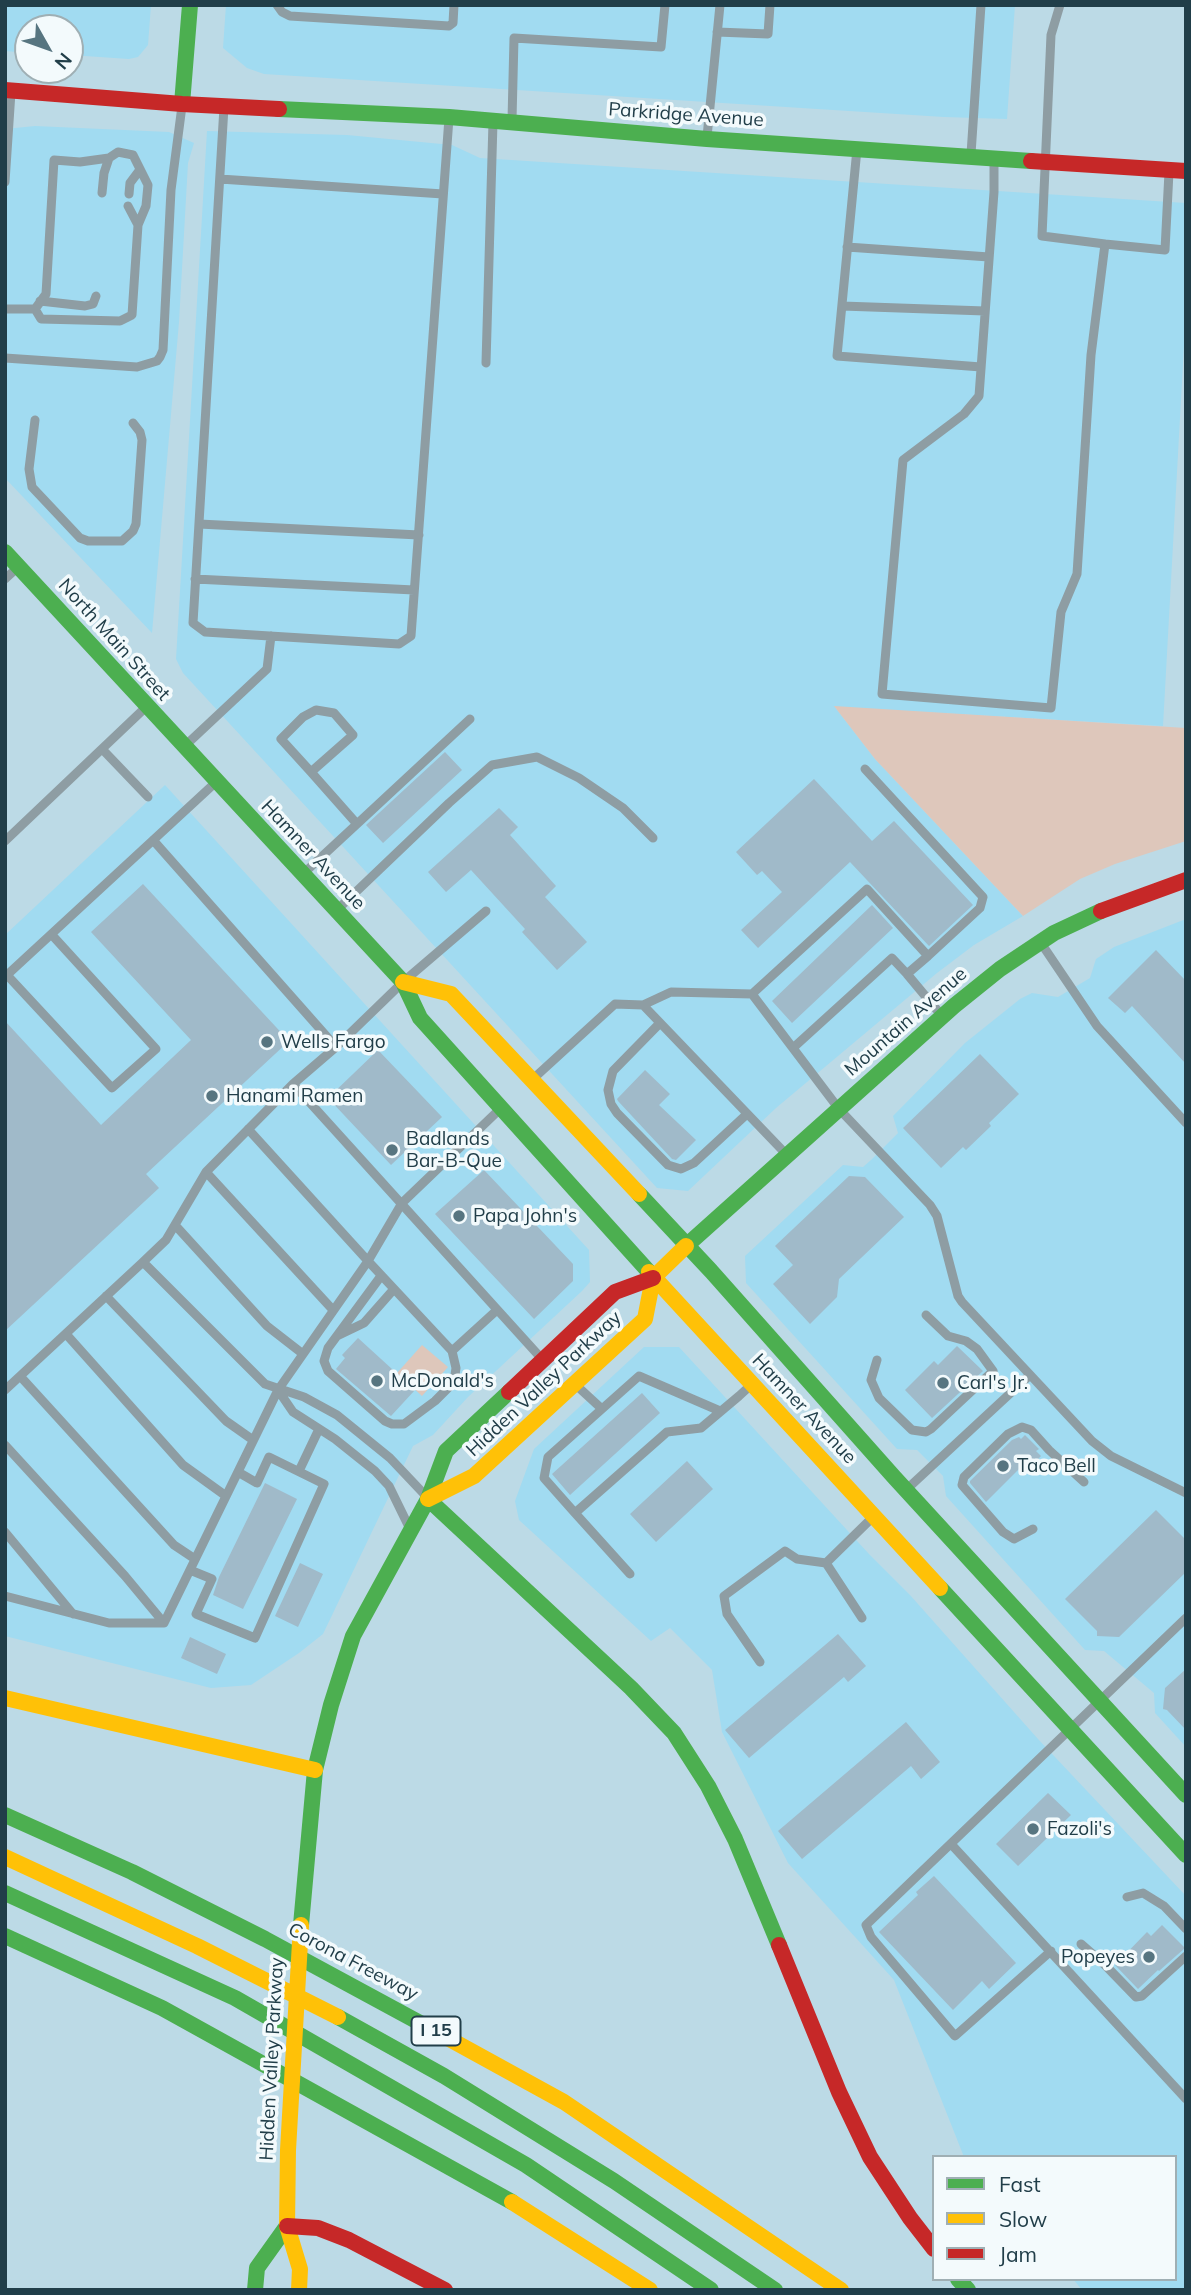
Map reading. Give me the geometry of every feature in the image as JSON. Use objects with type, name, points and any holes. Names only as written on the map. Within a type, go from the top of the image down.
[{"type":"main road","points":[[182,104],[190,5]]},
{"type":"main road","name":"Parkridge Avenue","points":[[8,90],[182,104],[493,120],[707,139],[1178,170]]},
{"type":"main road","name":"North Main Street","points":[[5,552],[188,752]]},
{"type":"main road","name":"Hamner Avenue","points":[[188,752],[403,982],[420,1018],[653,1278],[1186,1855]]},
{"type":"main road","name":"Mountain Avenue","points":[[686,1246],[942,1017],[1000,969],[1054,933],[1119,902],[1186,880]]},
{"type":"main road","name":"Hamner Avenue","points":[[403,982],[451,994],[718,1278],[906,1490],[1186,1795]]},
{"type":"main road","points":[[653,1278],[686,1246]]},
{"type":"main road","name":"Hidden Valley Parkway","points":[[299,2290],[300,2269],[287,2226],[288,2150],[303,1885],[315,1770],[331,1705],[353,1636],[428,1499],[446,1451],[615,1292],[653,1278]]},
{"type":"main road","name":"Hidden Valley Parkway","points":[[428,1499],[474,1476],[645,1319],[653,1278]]},
{"type":"main road","points":[[428,1499],[631,1688],[674,1733],[708,1786],[735,1839],[839,2091],[870,2157],[932,2246]]},
{"type":"main road","points":[[5,1698],[315,1770]]},
{"type":"main road","name":"Corona Freeway","points":[[5,1815],[132,1872],[265,1939],[564,2102],[842,2290]]},
{"type":"main road","points":[[5,1857],[197,1946],[336,2015],[444,2076],[614,2181],[775,2290]]},
{"type":"main road","points":[[5,1893],[235,1998],[526,2165],[711,2290]]},
{"type":"main road","points":[[5,1936],[162,2008],[495,2191],[650,2290]]},
{"type":"main road","points":[[162,2008],[199,2012]]},
{"type":"main road","points":[[281,2043],[391,2102],[434,2111]]},
{"type":"main road","points":[[255,2290],[257,2268],[287,2226],[318,2228],[349,2240],[445,2290]]},
{"type":"lane","points":[[277,5],[282,12],[290,16],[449,26],[453,23],[454,5]]},
{"type":"lane","points":[[512,122],[514,38],[661,47],[664,5]]},
{"type":"lane","points":[[707,139],[720,5]]},
{"type":"lane","points":[[718,32],[768,34],[769,5]]},
{"type":"lane","points":[[971,156],[981,5]]},
{"type":"lane","points":[[1060,5],[1051,35],[1042,236],[1165,250],[1178,170]]},
{"type":"lane","points":[[5,182],[8,90]]},
{"type":"lane","points":[[5,358],[137,367],[157,361],[160,357],[163,350],[171,190],[182,104]]},
{"type":"lane","points":[[224,106],[193,623],[205,632],[399,643],[411,636],[449,117]]},
{"type":"lane","points":[[486,363],[493,120]]},
{"type":"lane","points":[[858,148],[837,356],[981,367]]},
{"type":"lane","points":[[118,152],[133,155],[148,185],[146,206],[138,225],[132,315],[120,321],[41,319],[37,305],[46,294],[54,160],[80,162],[109,158],[118,152]]},
{"type":"lane","points":[[102,193],[109,158]]},
{"type":"lane","points":[[994,158],[994,192],[979,396],[964,414],[903,460],[882,694],[1051,708],[1061,612],[1077,574],[1091,355],[1105,244]]},
{"type":"lane","points":[[129,194],[130,183],[139,171]]},
{"type":"lane","points":[[220,178],[443,194]]},
{"type":"lane","points":[[128,206],[138,225]]},
{"type":"lane","points":[[847,247],[989,257]]},
{"type":"lane","points":[[5,309],[37,305],[85,306],[93,304],[96,296]]},
{"type":"lane","points":[[842,306],[985,311]]},
{"type":"lane","points":[[35,420],[29,469],[32,487],[80,538],[88,541],[122,541],[133,531],[136,524],[142,440],[140,432],[133,424]]},
{"type":"lane","points":[[199,524],[419,535]]},
{"type":"lane","points":[[5,579],[19,567]]},
{"type":"lane","points":[[195,579],[414,590]]},
{"type":"lane","points":[[188,752],[267,669],[271,636]]},
{"type":"lane","points":[[5,841],[147,707]]},
{"type":"lane","points":[[311,772],[353,735],[334,713],[316,710],[303,717],[281,739],[357,824]]},
{"type":"lane","points":[[302,874],[470,719]]},
{"type":"lane","points":[[103,750],[148,797]]},
{"type":"lane","points":[[337,911],[492,765],[537,757],[579,778],[623,808],[653,838]]},
{"type":"lane","points":[[865,769],[983,897],[980,908],[907,974]]},
{"type":"lane","points":[[52,935],[156,1049],[112,1088],[6,975],[216,782]]},
{"type":"lane","points":[[153,840],[336,1046]]},
{"type":"lane","points":[[531,1080],[615,1004],[643,1005],[671,992],[752,995],[867,889],[928,956]]},
{"type":"lane","points":[[5,1390],[166,1240],[206,1172],[292,1084],[403,982],[486,911]]},
{"type":"lane","points":[[1040,942],[1097,1026],[1186,1123]]},
{"type":"lane","points":[[793,1048],[892,958],[942,1017]]},
{"type":"lane","points":[[752,995],[839,1109],[930,1205],[937,1216],[958,1296],[1092,1441],[1104,1451],[1186,1493]]},
{"type":"lane","points":[[643,1005],[788,1156]]},
{"type":"lane","points":[[660,1023],[612,1070],[608,1090],[611,1104],[617,1112],[668,1165],[681,1169],[694,1163],[747,1114]]},
{"type":"lane","points":[[292,1084],[542,1359]]},
{"type":"lane","points":[[164,1623],[278,1390],[368,1261],[402,1203],[501,1108]]},
{"type":"lane","points":[[248,1129],[452,1351],[456,1377],[450,1388],[404,1424],[392,1424],[325,1367],[325,1355],[381,1276]]},
{"type":"lane","points":[[206,1172],[334,1310]]},
{"type":"lane","points":[[175,1225],[267,1326],[303,1353]]},
{"type":"lane","points":[[143,1262],[265,1384],[304,1397],[337,1415],[390,1458],[428,1499]]},
{"type":"lane","points":[[337,1336],[364,1323],[394,1289]]},
{"type":"lane","points":[[106,1296],[226,1421],[253,1440]]},
{"type":"lane","points":[[452,1351],[498,1310]]},
{"type":"lane","points":[[877,1360],[871,1380],[879,1398],[912,1430],[926,1432],[931,1429],[993,1371],[977,1349],[966,1341],[948,1336],[926,1315]]},
{"type":"lane","points":[[66,1334],[183,1465],[226,1496]]},
{"type":"lane","points":[[906,1490],[1030,1375]]},
{"type":"lane","points":[[20,1376],[174,1545],[195,1559]]},
{"type":"lane","points":[[630,1574],[544,1478],[548,1457],[639,1376],[720,1411]]},
{"type":"lane","points":[[575,1384],[602,1409]]},
{"type":"lane","points":[[575,1513],[667,1432],[701,1427],[752,1384]]},
{"type":"lane","points":[[278,1390],[293,1412],[360,1458],[389,1486],[410,1530]]},
{"type":"lane","points":[[1033,1529],[1014,1539],[1003,1532],[962,1485],[964,1477],[1008,1434],[1022,1427],[1031,1430],[1084,1482]]},
{"type":"lane","points":[[299,1471],[318,1429]]},
{"type":"lane","points":[[5,1446],[125,1576],[164,1623]]},
{"type":"lane","points":[[190,1570],[212,1579],[196,1614],[255,1638],[324,1484],[269,1457],[257,1483],[238,1472]]},
{"type":"lane","points":[[826,1563],[875,1516]]},
{"type":"lane","points":[[5,1532],[73,1614]]},
{"type":"lane","points":[[760,1662],[727,1614],[724,1596],[785,1551],[797,1559],[826,1563],[862,1618]]},
{"type":"lane","points":[[5,1596],[109,1623],[164,1623]]},
{"type":"lane","points":[[1051,1951],[955,2036],[872,1937],[866,1925],[1186,1618]]},
{"type":"lane","points":[[951,1844],[1186,2099]]},
{"type":"lane","points":[[1127,1897],[1143,1893],[1164,1906],[1186,1929]]},
{"type":"lane","points":[[1081,1944],[1136,1997],[1142,1996],[1186,1956]]},
{"type":"shaded area","points":[[5,5],[151,5],[148,45],[138,57],[129,59],[84,56],[84,14],[14,14],[14,52],[5,51]]},
{"type":"shaded area","points":[[226,5],[1015,5],[1007,119],[264,74],[247,68],[223,48]]},
{"type":"shaded area","points":[[35,126],[169,132],[194,143],[188,163],[179,322],[152,633],[5,478],[5,129]]},
{"type":"shaded area","points":[[207,131],[347,135],[452,145],[480,158],[1186,203],[1186,309],[1163,726],[835,707],[875,759],[1023,916],[974,945],[937,973],[776,1108],[688,1191],[657,1188],[183,673],[176,659]]},
{"type":"shaded area","points":[[834,706],[1186,728],[1186,841],[1115,864],[1080,879],[1023,916],[875,759]]},
{"type":"shaded area","points":[[165,785],[589,1250],[590,1282],[582,1291],[468,1397],[433,1435],[413,1446],[323,1634],[251,1685],[211,1688],[5,1636],[5,935]]},
{"type":"shaded area","points":[[1186,919],[1186,1747],[1155,1713],[1154,1693],[1104,1651],[1085,1650],[946,1496],[943,1476],[917,1450],[897,1449],[746,1283],[745,1256],[843,1165],[863,1167],[871,1160],[898,1133],[893,1116],[965,1043],[1020,999],[1032,993],[1058,997],[1090,978],[1096,959],[1114,947]]},
{"type":"shaded area","points":[[422,1345],[448,1367],[422,1396],[397,1373]]},
{"type":"shaded area","points":[[644,1347],[679,1347],[910,1595],[1038,1739],[1186,1896],[1186,2290],[1082,2290],[1075,2281],[1177,2281],[1177,2155],[963,2155],[894,1980],[788,1863],[722,1732],[712,1670],[670,1628],[651,1641],[519,1520],[515,1501],[534,1449]]},
{"type":"building","points":[[445,752],[462,770],[383,843],[366,825]]},
{"type":"building","points":[[814,779],[872,841],[894,821],[973,905],[929,946],[850,862],[758,948],[741,930],[782,892],[762,871],[757,875],[736,852]]},
{"type":"building","points":[[499,808],[518,827],[510,835],[556,886],[545,897],[587,942],[557,970],[522,932],[525,929],[471,870],[446,892],[428,872]]},
{"type":"building","points":[[143,884],[289,1041],[146,1174],[159,1188],[5,1331],[5,1021],[101,1125],[191,1040],[91,932]]},
{"type":"building","points":[[872,905],[893,928],[792,1023],[772,1001]]},
{"type":"building","points":[[1156,950],[1186,981],[1186,1064],[1132,1006],[1125,1013],[1108,998]]},
{"type":"building","points":[[378,1050],[442,1117],[391,1165],[328,1098]]},
{"type":"building","points":[[980,1054],[1019,1094],[966,1150],[963,1147],[941,1168],[903,1128]]},
{"type":"building","points":[[645,1070],[670,1094],[659,1105],[696,1140],[676,1160],[672,1159],[617,1099]]},
{"type":"building","points":[[484,1170],[573,1264],[573,1281],[534,1319],[435,1214]]},
{"type":"building","points":[[849,1176],[865,1177],[904,1217],[839,1279],[837,1297],[810,1324],[773,1284],[793,1265],[775,1246]]},
{"type":"building","name":"McDonald's","points":[[358,1338],[415,1390],[391,1416],[336,1369],[345,1358],[342,1355]]},
{"type":"building","name":"Carl's Jr.","points":[[957,1346],[983,1371],[932,1418],[905,1390],[934,1361],[938,1365]]},
{"type":"building","points":[[642,1393],[660,1413],[570,1495],[552,1474]]},
{"type":"building","name":"Taco Bell","points":[[1025,1435],[1039,1449],[1036,1451],[1041,1456],[1029,1469],[1024,1464],[986,1502],[970,1481],[1012,1440],[1019,1437],[1021,1439]]},
{"type":"building","points":[[687,1461],[713,1489],[656,1542],[630,1514]]},
{"type":"building","points":[[265,1483],[297,1499],[243,1609],[213,1595],[219,1577]]},
{"type":"building","points":[[1156,1510],[1186,1540],[1186,1572],[1119,1637],[1097,1636],[1097,1631],[1065,1599]]},
{"type":"building","points":[[300,1563],[323,1574],[298,1627],[275,1616]]},
{"type":"building","points":[[838,1634],[866,1666],[848,1682],[844,1677],[749,1758],[725,1730]]},
{"type":"building","points":[[190,1637],[226,1654],[217,1674],[181,1658]]},
{"type":"building","points":[[1186,1669],[1186,1730],[1163,1709],[1165,1688]]},
{"type":"building","points":[[906,1722],[940,1762],[921,1779],[911,1766],[802,1859],[778,1831]]},
{"type":"building","name":"Fazoli's","points":[[1048,1793],[1071,1815],[1018,1866],[996,1844]]},
{"type":"building","points":[[934,1876],[1016,1963],[989,1989],[982,1981],[953,2010],[879,1932]]},
{"type":"building","name":"Popeyes","points":[[1162,1925],[1185,1948],[1138,1989],[1115,1965],[1147,1932],[1151,1936]]},
{"type":"traffic: fast","points":[[182,104],[190,5]]},
{"type":"traffic: fast","points":[[279,109],[449,117],[707,139],[1031,161]]},
{"type":"traffic: fast","points":[[5,552],[403,982],[420,1018],[649,1272]]},
{"type":"traffic: fast","points":[[686,1246],[954,1006],[1000,969],[1054,933],[1101,911]]},
{"type":"traffic: fast","points":[[639,1194],[1186,1795]]},
{"type":"traffic: fast","points":[[301,1925],[315,1770],[331,1705],[353,1636],[428,1499],[446,1451],[509,1392]]},
{"type":"traffic: fast","points":[[428,1499],[631,1688],[674,1733],[708,1786],[735,1839],[779,1945]]},
{"type":"traffic: fast","points":[[940,1588],[1186,1855]]},
{"type":"traffic: fast","points":[[5,1815],[132,1872],[265,1939],[433,2030]]},
{"type":"traffic: fast","points":[[5,1893],[235,1998],[526,2165],[711,2290]]},
{"type":"traffic: fast","points":[[5,1936],[162,2008],[512,2202]]},
{"type":"traffic: fast","points":[[338,2017],[444,2076],[614,2181],[775,2290]]},
{"type":"traffic: fast","points":[[255,2290],[257,2268],[287,2226]]},
{"type":"traffic: fast","points":[[960,2281],[968,2290]]},
{"type":"traffic: slow","points":[[403,982],[451,994],[639,1194]]},
{"type":"traffic: slow","points":[[428,1499],[474,1476],[645,1319],[653,1278],[686,1246]]},
{"type":"traffic: slow","points":[[649,1272],[940,1588]]},
{"type":"traffic: slow","points":[[5,1698],[315,1770]]},
{"type":"traffic: slow","points":[[5,1857],[197,1946],[338,2017]]},
{"type":"traffic: slow","points":[[299,2290],[300,2269],[287,2226],[288,2150],[301,1925]]},
{"type":"traffic: slow","points":[[433,2030],[564,2102],[841,2290]]},
{"type":"traffic: slow","points":[[512,2202],[650,2290]]},
{"type":"traffic: jam","points":[[5,90],[279,109]]},
{"type":"traffic: jam","points":[[1031,161],[1186,171]]},
{"type":"traffic: jam","points":[[1101,911],[1186,880]]},
{"type":"traffic: jam","points":[[509,1392],[615,1292],[653,1278]]},
{"type":"traffic: jam","points":[[779,1945],[839,2092],[870,2157],[932,2246]]},
{"type":"traffic: jam","points":[[287,2226],[318,2228],[349,2240],[445,2290]]},
{"type":"place","name":"Wells Fargo","points":[[267,1042]]},
{"type":"place","name":"Hanami Ramen","points":[[212,1096]]},
{"type":"place","name":"Badlands Bar-B-Que","points":[[392,1150]]},
{"type":"place","name":"Papa John's","points":[[459,1216]]},
{"type":"place","name":"McDonald's","points":[[377,1381]]},
{"type":"place","name":"Carl's Jr.","points":[[943,1383]]},
{"type":"place","name":"Taco Bell","points":[[1003,1466]]},
{"type":"place","name":"Fazoli's","points":[[1033,1829]]},
{"type":"place","name":"Popeyes","points":[[1149,1957]]}]
